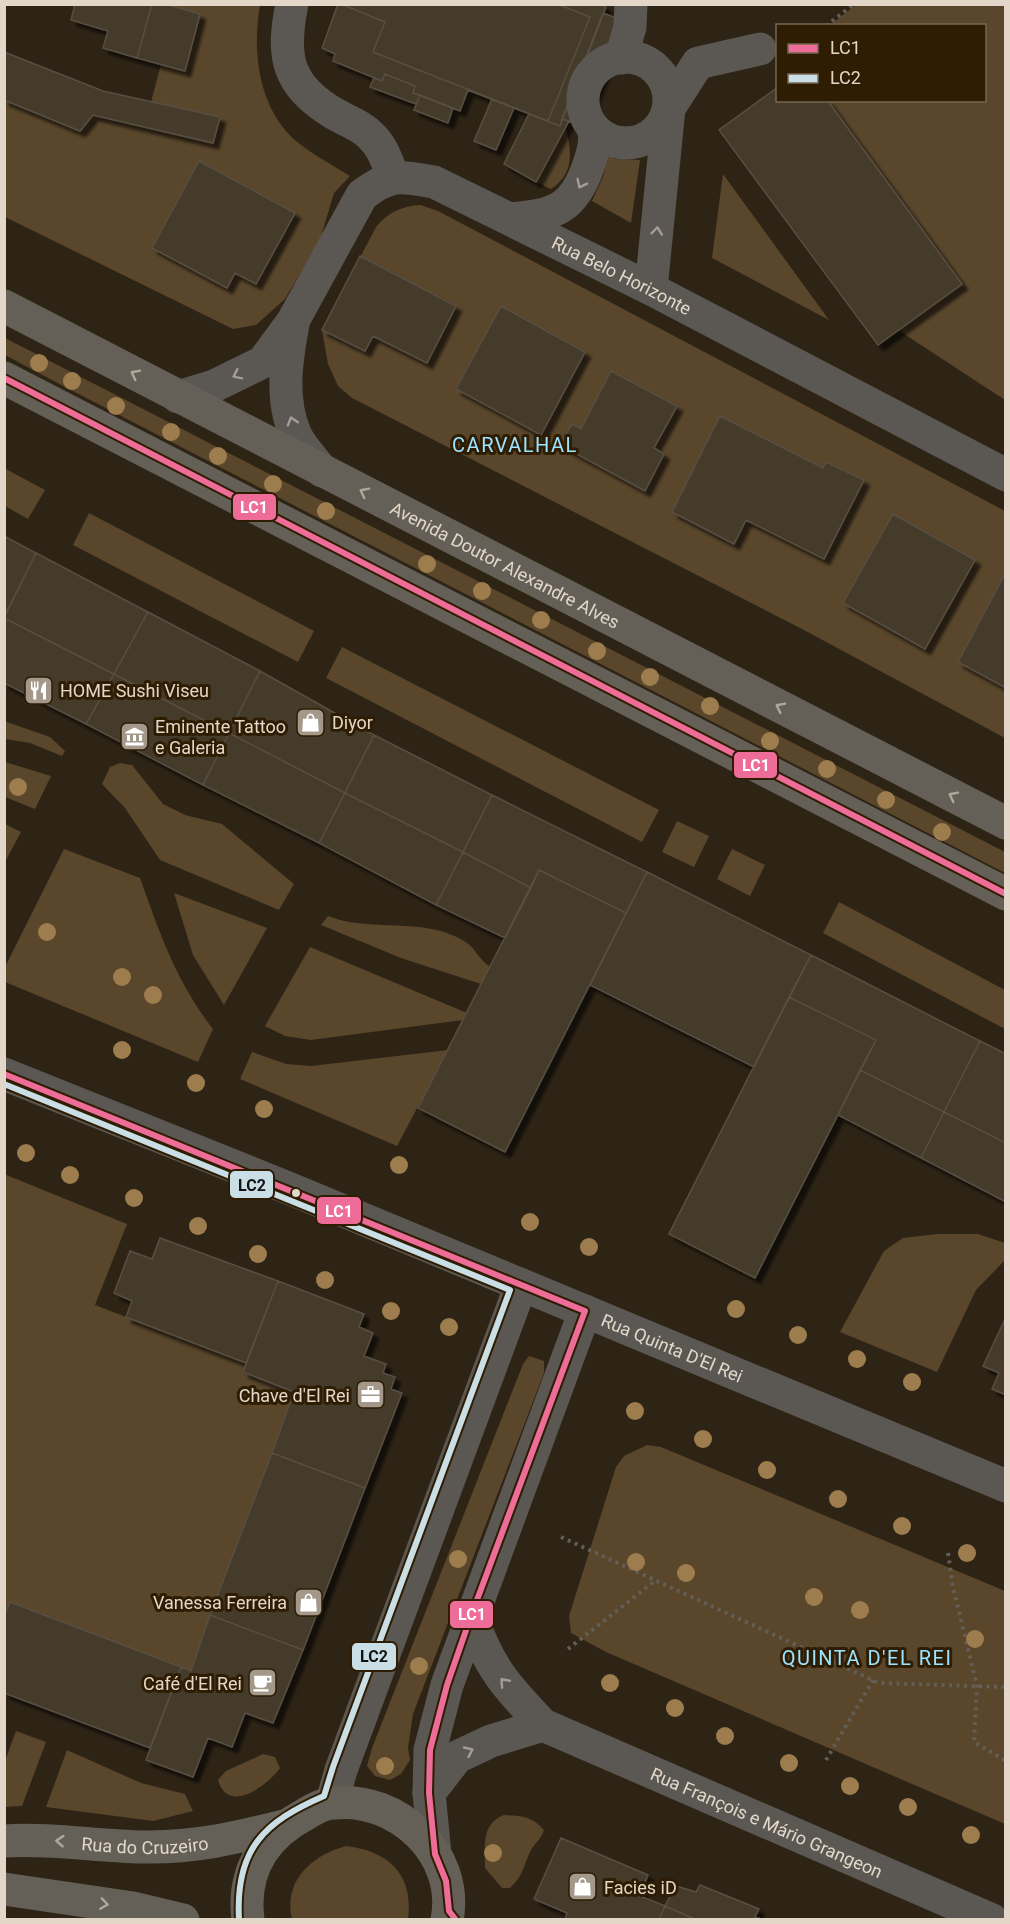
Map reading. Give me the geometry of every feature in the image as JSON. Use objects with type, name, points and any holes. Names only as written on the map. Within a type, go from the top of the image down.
[{"type":"main road","name":"Avenida Doutor Alexandre Alves","points":[[4,306],[1005,823]]},
{"type":"main road","points":[[4,378],[1005,894]]},
{"type":"main road","points":[[248,1920],[246,1903],[251,1874],[264,1848],[284,1826],[332,1802],[366,1805],[394,1814],[418,1831],[435,1854],[446,1881],[451,1917]]},
{"type":"main road","name":"Rua do Cruzeiro","points":[[4,1841],[38,1839],[144,1847],[215,1844],[284,1826]]},
{"type":"main road","points":[[4,1889],[134,1908],[183,1920]]},
{"type":"street","points":[[510,219],[542,216],[554,212],[578,192],[592,157],[596,136],[588,116],[584,89],[591,75],[624,50],[630,27],[631,4]]},
{"type":"street","points":[[178,397],[214,386],[263,362],[293,321],[362,195],[393,176],[381,147],[370,134],[312,99],[297,82],[287,61],[287,32],[292,6]]},
{"type":"street","points":[[588,116],[604,138],[616,142],[637,141],[655,132],[663,123],[671,105],[698,63],[760,49]]},
{"type":"street","points":[[624,50],[655,68],[664,79],[671,105],[651,289]]},
{"type":"street","name":"Rua Belo Horizonte","points":[[393,176],[434,182],[510,219],[651,289],[1005,475]]},
{"type":"street","points":[[293,321],[286,362],[286,402],[297,438],[322,471]]},
{"type":"street","name":"Rua Quinta D'El Rei","points":[[4,1074],[585,1311],[1005,1486]]},
{"type":"street","points":[[332,1802],[341,1770],[521,1285]]},
{"type":"street","points":[[435,1854],[429,1792],[430,1750],[447,1685],[585,1311]]},
{"type":"street","name":"Rua François e Mário Grangeon","points":[[471,1616],[482,1646],[497,1674],[543,1725],[992,1920]]},
{"type":"street","points":[[429,1792],[457,1757],[491,1741],[543,1725]]},
{"type":"path","points":[[828,24],[854,4]]},
{"type":"path","points":[[561,1537],[879,1683],[1005,1687]]},
{"type":"path","points":[[948,1553],[953,1587],[977,1686],[974,1742],[1005,1761]]},
{"type":"path","points":[[568,1649],[656,1580]]},
{"type":"path","points":[[826,1760],[873,1680]]},
{"type":"shaded area","points":[[75,5],[260,5],[258,60],[266,96],[273,112],[283,128],[296,141],[350,176],[334,193],[320,240],[285,299],[256,325],[233,329],[5,217],[4,100],[80,131],[93,115],[213,143],[220,117],[151,102],[161,64],[103,48],[108,31],[71,20]]},
{"type":"shaded area","points":[[856,5],[1005,5],[1005,400],[898,330],[962,283],[828,102],[986,102],[986,24],[831,24]]},
{"type":"shaded area","points":[[566,128],[569,162],[564,177],[551,189],[536,182]]},
{"type":"shaded area","points":[[608,155],[615,159],[640,160],[631,223],[592,201],[603,177]]},
{"type":"shaded area","points":[[723,174],[829,320],[712,258]]},
{"type":"shaded area","points":[[421,205],[438,211],[1005,511],[1005,738],[802,629],[352,398],[338,386],[328,364],[322,330],[376,227],[385,217],[396,211]]},
{"type":"shaded area","points":[[5,338],[1005,852],[1005,873],[5,355]]},
{"type":"shaded area","points":[[4,468],[45,490],[28,519],[5,506]]},
{"type":"shaded area","points":[[89,513],[314,631],[298,662],[73,545]]},
{"type":"shaded area","points":[[342,647],[659,810],[642,842],[326,678]]},
{"type":"shaded area","points":[[4,721],[50,737],[65,751],[62,756],[30,743],[5,739]]},
{"type":"shaded area","points":[[5,762],[51,776],[35,809],[5,797]]},
{"type":"shaded area","points":[[120,763],[132,765],[163,804],[185,815],[222,824],[294,884],[279,910],[160,860],[125,808],[102,784],[110,767]]},
{"type":"shaded area","points":[[677,821],[709,836],[694,867],[662,852]]},
{"type":"shaded area","points":[[5,824],[21,832],[5,862]]},
{"type":"shaded area","points":[[64,849],[140,878],[162,938],[179,975],[213,1029],[198,1062],[5,982],[5,967]]},
{"type":"shaded area","points":[[732,849],[765,865],[750,896],[717,879]]},
{"type":"shaded area","points":[[174,893],[267,928],[224,1005],[193,955]]},
{"type":"shaded area","points":[[839,902],[1005,990],[1005,1029],[823,933]]},
{"type":"shaded area","points":[[328,916],[361,924],[414,927],[448,933],[468,944],[490,967],[481,984],[401,958],[321,925]]},
{"type":"shaded area","points":[[310,947],[467,1013],[463,1020],[311,1040],[285,1036],[265,1026]]},
{"type":"shaded area","points":[[448,1050],[397,1146],[240,1079],[252,1052],[286,1064],[311,1066]]},
{"type":"shaded area","points":[[4,1174],[127,1224],[95,1305],[246,1363],[243,1373],[294,1392],[191,1671],[10,1602],[5,1616]]},
{"type":"shaded area","points":[[938,1234],[978,1234],[1005,1243],[1006,1259],[976,1290],[937,1372],[840,1332],[884,1251],[903,1238]]},
{"type":"shaded area","points":[[529,1356],[544,1361],[544,1373],[413,1714],[408,1748],[410,1760],[401,1774],[390,1780],[375,1776],[367,1766],[372,1748],[523,1364]]},
{"type":"shaded area","points":[[647,1445],[661,1447],[1005,1591],[1005,1824],[606,1652],[571,1633],[569,1616],[616,1467],[624,1456]]},
{"type":"shaded area","points":[[16,1731],[46,1742],[22,1806],[5,1807],[5,1761]]},
{"type":"shaded area","points":[[67,1750],[141,1783],[185,1794],[193,1811],[153,1821],[46,1807]]},
{"type":"shaded area","points":[[263,1754],[275,1757],[280,1768],[274,1775],[248,1794],[230,1795],[223,1790],[218,1780],[226,1771]]},
{"type":"shaded area","points":[[504,1815],[526,1818],[544,1830],[531,1850],[521,1874],[510,1888],[502,1888],[485,1868],[485,1844],[488,1830],[491,1824]]},
{"type":"shaded area","points":[[346,1846],[374,1853],[386,1859],[395,1868],[407,1889],[408,1919],[292,1919],[290,1905],[292,1893],[303,1872],[322,1856]]},
{"type":"building","points":[[75,4],[152,4],[137,58],[103,48],[108,31],[71,20]]},
{"type":"building","points":[[152,4],[165,4],[200,14],[185,71],[137,58]]},
{"type":"building","points":[[338,4],[600,4],[606,7],[560,126],[468,90],[460,111],[413,93],[415,86],[385,74],[382,81],[333,61],[335,54],[322,48]]},
{"type":"building","points":[[341,4],[557,4],[590,17],[548,121],[373,52],[385,22]]},
{"type":"building","points":[[603,13],[624,21],[583,126],[562,119]]},
{"type":"building","points":[[4,52],[103,91],[220,117],[213,143],[93,115],[80,131],[4,100]]},
{"type":"building","points":[[385,74],[415,86],[413,93],[420,95],[416,104],[370,87],[374,78],[382,81]]},
{"type":"building","points":[[776,88],[776,102],[828,102],[962,284],[878,345],[719,130]]},
{"type":"building","points":[[420,95],[453,108],[448,123],[414,110]]},
{"type":"building","points":[[492,99],[514,108],[496,150],[474,141]]},
{"type":"building","points":[[529,114],[560,126],[562,119],[569,121],[536,182],[504,164]]},
{"type":"building","points":[[199,161],[295,213],[256,284],[235,273],[227,288],[152,248]]},
{"type":"building","points":[[360,256],[456,306],[427,363],[373,336],[365,351],[322,330]]},
{"type":"building","points":[[501,306],[585,352],[541,435],[456,389]]},
{"type":"building","points":[[611,371],[677,406],[654,448],[664,454],[645,491],[560,445],[572,424],[581,429]]},
{"type":"building","points":[[720,416],[823,468],[826,462],[864,480],[824,559],[746,520],[734,544],[672,512]]},
{"type":"building","points":[[893,514],[975,560],[925,649],[843,603]]},
{"type":"building","points":[[4,536],[36,553],[4,617]]},
{"type":"building","points":[[36,553],[148,612],[114,674],[4,618]]},
{"type":"building","points":[[1006,574],[1006,688],[958,662]]},
{"type":"building","points":[[148,612],[260,671],[229,733],[114,674]]},
{"type":"building","points":[[4,618],[114,674],[86,724],[4,683]]},
{"type":"building","points":[[260,671],[374,735],[345,793],[229,733]]},
{"type":"building","points":[[114,674],[229,733],[203,785],[86,724]]},
{"type":"building","points":[[229,733],[345,793],[319,843],[203,785]]},
{"type":"building","points":[[374,735],[492,795],[463,852],[345,793]]},
{"type":"building","points":[[345,793],[463,852],[436,905],[319,843]]},
{"type":"building","points":[[492,795],[647,872],[626,913],[539,870],[531,888],[463,852]]},
{"type":"building","points":[[463,852],[531,888],[505,938],[436,905]]},
{"type":"building","points":[[539,870],[626,913],[505,1152],[418,1108]]},
{"type":"building","points":[[647,872],[811,955],[754,1067],[590,985]]},
{"type":"building","points":[[811,955],[980,1041],[944,1112],[860,1070],[876,1040],[789,997]]},
{"type":"building","points":[[789,997],[876,1040],[755,1278],[669,1234]]},
{"type":"building","points":[[980,1041],[1006,1054],[1006,1143],[944,1112]]},
{"type":"building","points":[[860,1070],[944,1112],[921,1158],[838,1115]]},
{"type":"building","points":[[944,1112],[1006,1143],[1006,1202],[921,1158]]},
{"type":"building","points":[[160,1238],[278,1281],[246,1363],[126,1317],[132,1301],[114,1293],[130,1251],[152,1259]]},
{"type":"building","points":[[278,1281],[364,1314],[359,1327],[373,1333],[364,1356],[386,1364],[383,1373],[395,1377],[391,1389],[402,1393],[365,1488],[272,1453],[294,1392],[243,1372]]},
{"type":"building","points":[[1006,1317],[1006,1395],[992,1389],[999,1373],[983,1366]]},
{"type":"building","points":[[272,1453],[365,1488],[303,1650],[210,1615]]},
{"type":"building","points":[[10,1602],[181,1667],[150,1748],[4,1693],[4,1616]]},
{"type":"building","points":[[210,1615],[303,1650],[273,1723],[245,1713],[232,1747],[208,1738],[193,1777],[146,1760],[181,1667],[191,1671]]},
{"type":"building","points":[[561,1838],[648,1875],[640,1896],[665,1906],[659,1920],[565,1920],[567,1913],[534,1899]]},
{"type":"building","points":[[700,1885],[759,1909],[755,1917],[763,1920],[697,1920],[665,1906],[676,1886],[696,1892]]},
{"type":"building","points":[[665,1906],[697,1920],[659,1920]]},
{"type":"transit line","name":"LC1","points":[[4,378],[1006,894]]},
{"type":"transit line","name":"LC1","points":[[4,1074],[585,1311],[471,1616],[447,1685],[430,1750],[429,1793],[435,1854],[446,1881],[449,1911],[456,1920]]},
{"type":"transit line","name":"LC2","points":[[4,1084],[510,1290],[324,1796],[285,1816],[258,1841],[248,1856],[242,1874],[239,1920]]},
{"type":"place","name":"HOME Sushi Viseu","points":[[39,690]]},
{"type":"place","name":"Diyor","points":[[311,722]]},
{"type":"place","name":"Eminente Tattoo e Galeria","points":[[134,736]]},
{"type":"place","name":"Chave d'El Rei","points":[[371,1395]]},
{"type":"place","name":"Vanessa Ferreira","points":[[308,1602]]},
{"type":"place","name":"Café d'El Rei","points":[[263,1683]]},
{"type":"place","name":"Facies iD","points":[[583,1887]]},
{"type":"district","name":"CARVALHAL","points":[[515,445]]},
{"type":"district","name":"QUINTA D'EL REI","points":[[867,1658]]}]
